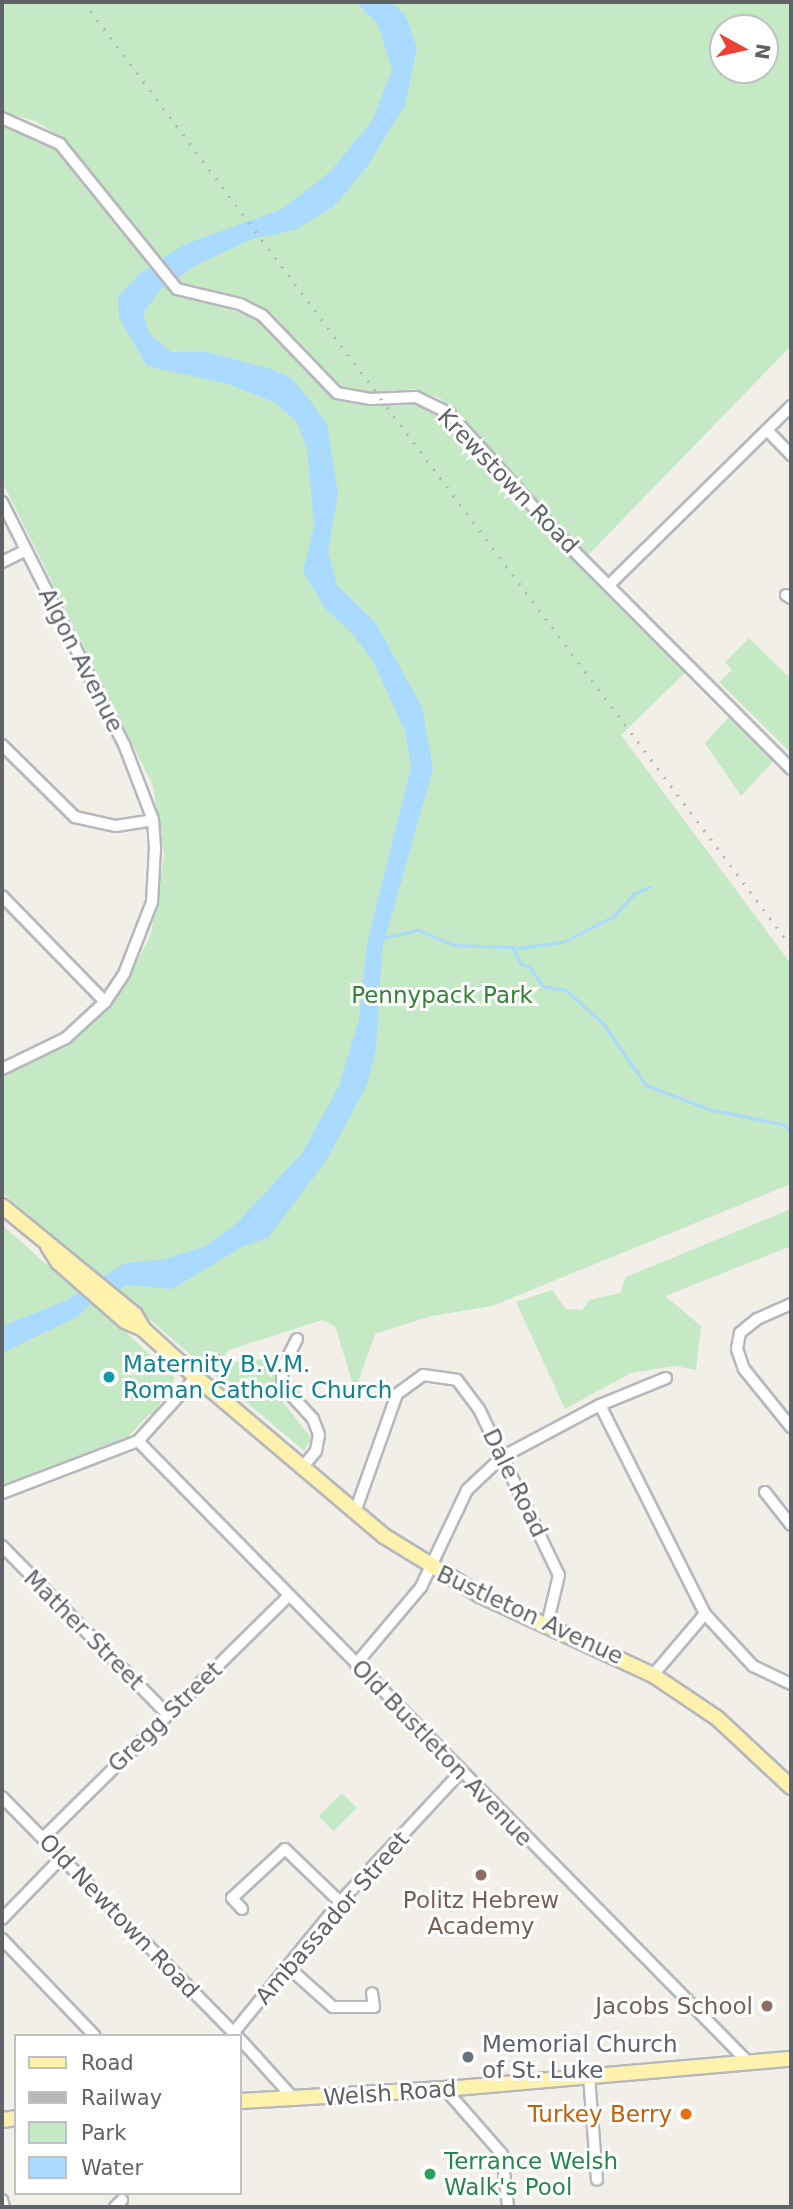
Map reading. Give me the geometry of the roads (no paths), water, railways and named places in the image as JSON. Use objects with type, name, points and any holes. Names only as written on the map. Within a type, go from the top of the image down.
[{"type":"main road","name":"Bustleton Avenue","points":[[2,1206],[301,1469],[432,1569],[653,1675],[717,1718],[791,1787]]},
{"type":"main road","name":"Welsh Road","points":[[242,2101],[295,2100],[445,2089],[791,2059]]},
{"type":"street","name":"Krewstown Road","points":[[2,118],[60,144],[174,285],[191,294],[240,304],[262,315],[337,393],[348,397],[416,397],[433,402],[449,413],[610,584],[791,769]]},
{"type":"street","points":[[610,584],[791,406]]},
{"type":"street","points":[[767,430],[791,455]]},
{"type":"street","name":"Algon Avenue","points":[[2,502],[125,747],[153,820],[155,874],[147,924],[124,974],[105,1002],[66,1038],[2,1069]]},
{"type":"street","points":[[2,562],[25,551]]},
{"type":"street","points":[[2,745],[75,817],[116,826],[153,820]]},
{"type":"street","points":[[2,896],[105,1002]]},
{"type":"street","points":[[789,1420],[744,1369],[737,1347],[740,1333],[757,1318],[791,1304]]},
{"type":"street","points":[[297,1339],[283,1366],[282,1385],[313,1419],[318,1435],[316,1451],[301,1469]]},
{"type":"street","name":"Dale Road","points":[[355,1512],[397,1394],[423,1375],[446,1376],[463,1387],[502,1457],[559,1575],[547,1625]]},
{"type":"street","points":[[2,1493],[138,1441],[196,1377]]},
{"type":"street","points":[[355,1664],[409,1606],[432,1569],[467,1490],[502,1457],[600,1405],[666,1378]]},
{"type":"street","points":[[600,1405],[705,1615],[753,1666],[791,1684]]},
{"type":"street","name":"Old Bustleton Avenue","points":[[138,1441],[460,1773],[748,2062]]},
{"type":"street","points":[[765,1492],[791,1525]]},
{"type":"street","name":"Mather Street","points":[[2,1546],[167,1714]]},
{"type":"street","name":"Gregg Street","points":[[43,1838],[288,1596]]},
{"type":"street","points":[[653,1675],[705,1615]]},
{"type":"street","name":"Ambassador Street","points":[[239,2034],[340,1902],[460,1773]]},
{"type":"street","name":"Old Newtown Road","points":[[2,1797],[235,2034]]},
{"type":"street","points":[[242,1909],[232,1898],[285,1849],[340,1902]]},
{"type":"street","points":[[2,1919],[62,1857]]},
{"type":"street","points":[[2,1939],[94,2034]]},
{"type":"street","points":[[289,1968],[333,2007],[374,2007],[372,1993]]},
{"type":"street","name":"Old Newtown Road","points":[[242,2042],[295,2100]]},
{"type":"street","points":[[589,2076],[597,2180]]},
{"type":"street","points":[[445,2089],[502,2154],[508,2207]]},
{"type":"street","points":[[2,2200],[5,2207]]},
{"type":"water","points":[[356,2],[390,2],[405,14],[417,48],[405,105],[366,168],[333,207],[295,230],[252,239],[198,264],[162,288],[143,313],[149,333],[171,352],[208,352],[271,369],[291,378],[309,399],[327,425],[338,493],[328,552],[337,585],[375,622],[422,707],[433,769],[382,949],[376,1050],[367,1085],[327,1159],[268,1238],[244,1246],[172,1289],[128,1285],[88,1306],[77,1317],[2,1353],[2,1326],[65,1301],[125,1263],[165,1259],[206,1246],[237,1223],[302,1153],[339,1086],[359,1019],[367,943],[411,767],[405,731],[374,663],[353,634],[325,608],[303,571],[314,526],[307,448],[297,422],[274,402],[228,384],[147,366],[119,318],[118,297],[139,274],[183,245],[282,209],[330,172],[372,121],[392,70],[378,25]]},
{"type":"waterway","points":[[517,948],[563,942],[614,916],[634,894],[649,887]]},
{"type":"waterway","points":[[383,938],[418,930],[455,945],[513,947],[521,964],[529,966],[543,986],[566,990],[603,1023],[646,1085],[709,1109],[786,1125],[791,1136]]},
{"type":"railway","points":[[84,2],[791,946]]},
{"type":"place","name":"Maternity B.V.M. Roman Catholic Church","points":[[109,1377]]},
{"type":"place","name":"Politz Hebrew Academy","points":[[481,1875]]},
{"type":"place","name":"Jacobs School","points":[[767,2006]]},
{"type":"place","name":"Memorial Church of St. Luke","points":[[468,2057]]},
{"type":"place","name":"Turkey Berry","points":[[686,2114]]},
{"type":"place","name":"Terrance Welsh Walk's Pool","points":[[430,2174]]},
{"type":"park label","name":"Pennypack Park","points":[[442,995]]}]
